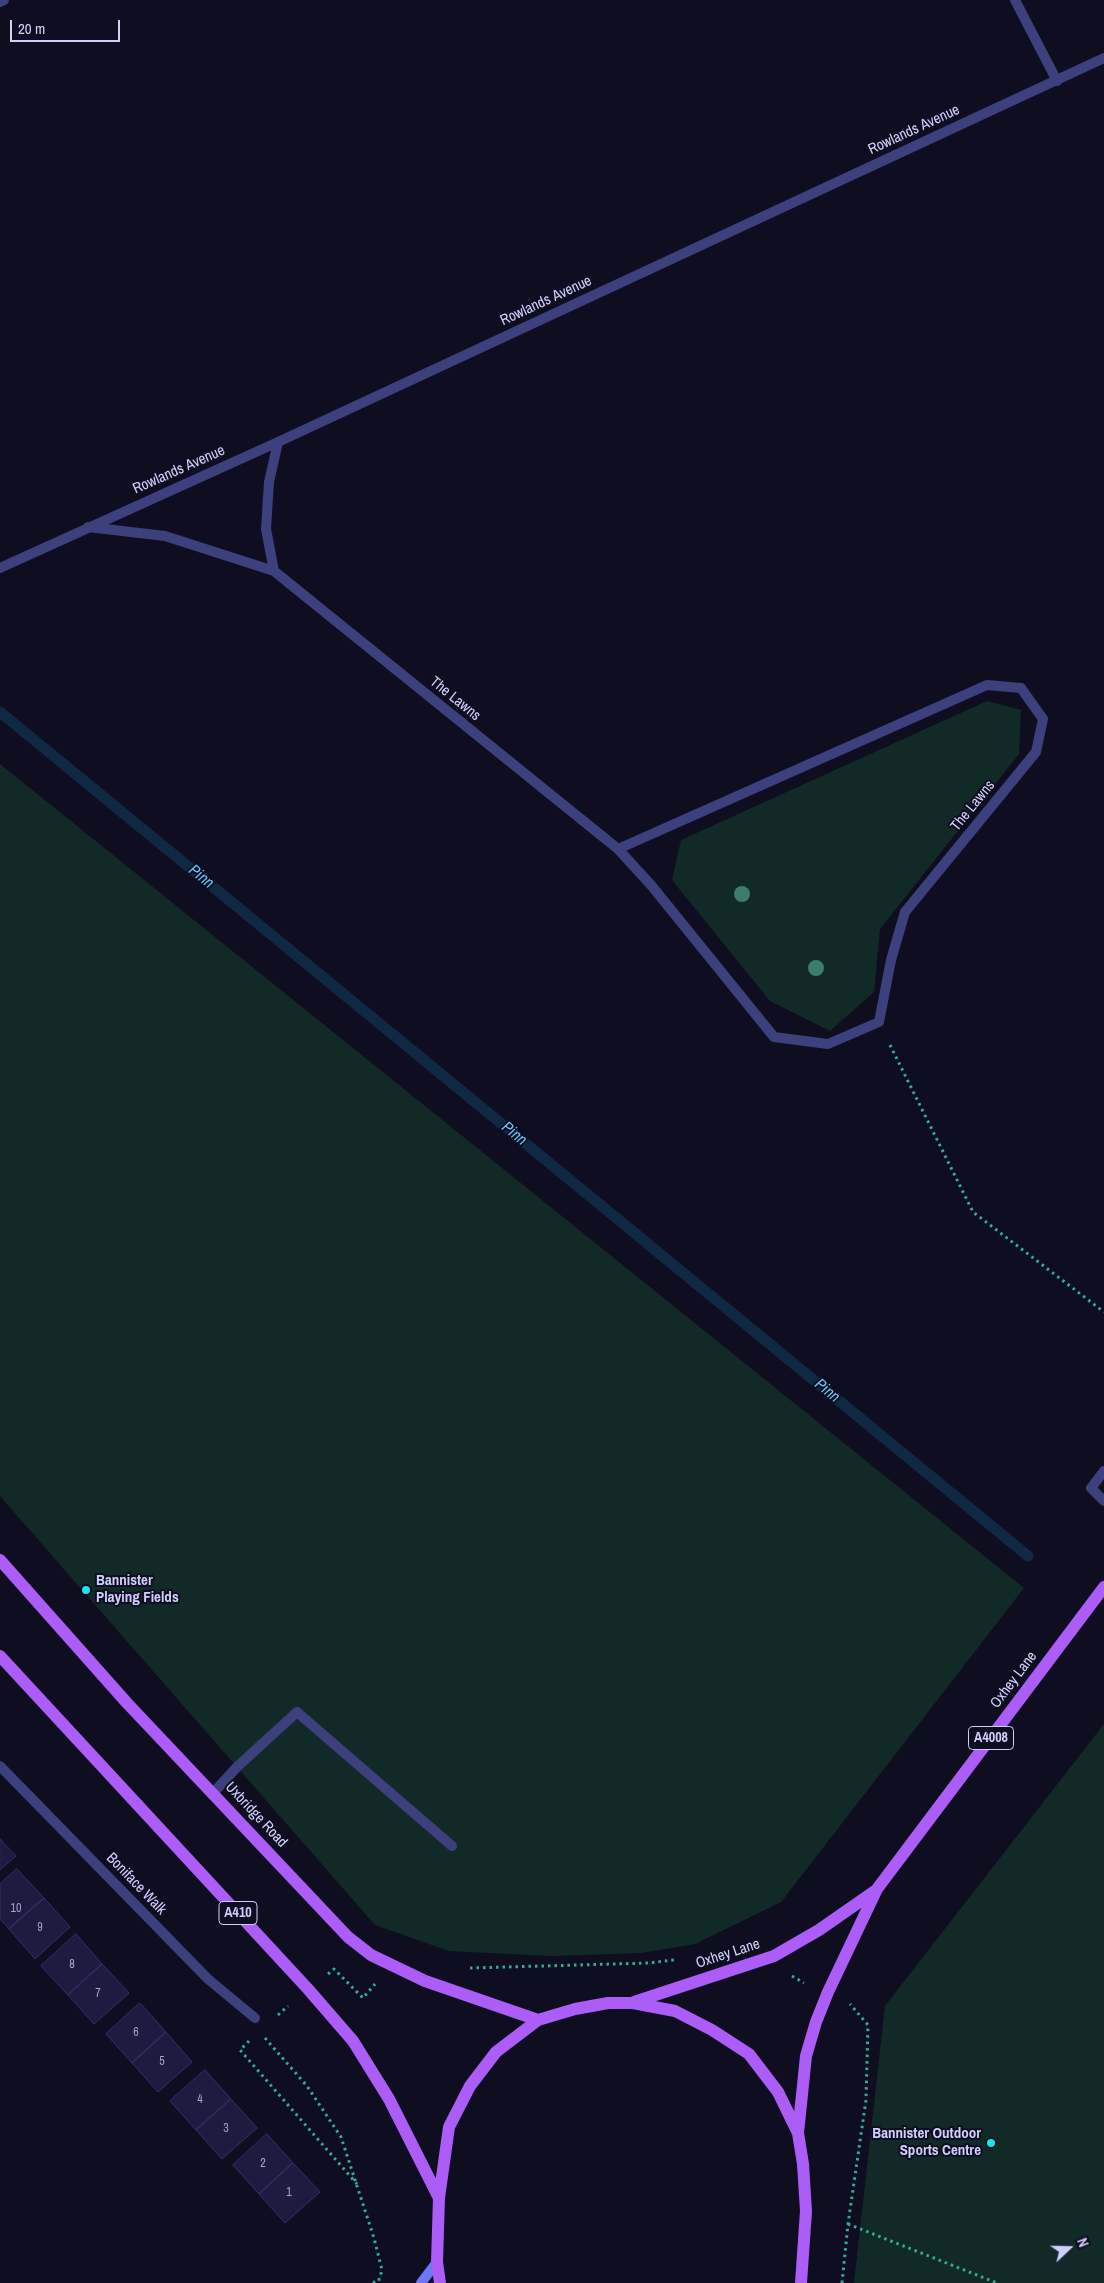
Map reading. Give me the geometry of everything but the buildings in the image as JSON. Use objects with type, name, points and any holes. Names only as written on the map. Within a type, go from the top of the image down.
[{"type":"main road","name":"Uxbridge Road","points":[[0,1560],[127,1702],[348,1937],[371,1955],[425,1981],[538,2020]]},
{"type":"main road","name":"Oxhey Lane","points":[[798,2133],[806,2056],[816,2022],[828,1992],[877,1889],[1104,1587]]},
{"type":"main road","name":"A410","points":[[0,1656],[308,1989],[353,2041],[389,2100],[438,2198]]},
{"type":"main road","name":"Oxhey Lane","points":[[633,2002],[774,1956],[819,1930],[877,1889]]},
{"type":"main road","points":[[440,2283],[436,2262],[438,2198],[449,2128],[470,2086],[496,2052],[538,2020],[599,2004],[633,2002],[675,2011],[712,2030],[748,2054],[778,2092],[798,2133],[806,2211],[801,2283]]},
{"type":"street","points":[[0,2],[4,0]]},
{"type":"street","points":[[1016,0],[1057,81]]},
{"type":"street","name":"Rowlands Avenue","points":[[0,568],[278,442],[1104,58]]},
{"type":"street","points":[[88,527],[165,536],[274,571],[266,529],[269,482],[278,442]]},
{"type":"street","name":"The Lawns","points":[[274,571],[618,849],[651,885],[774,1037],[828,1044],[878,1022],[891,960],[905,912],[1036,752],[1043,719],[1021,688],[987,685],[618,849]]},
{"type":"street","points":[[1104,1471],[1091,1488],[1104,1500]]},
{"type":"street","points":[[213,1793],[237,1767],[298,1712],[452,1846]]},
{"type":"street","name":"Boniface Walk","points":[[0,1766],[208,1979],[255,2018]]},
{"type":"street","points":[[421,2283],[436,2262]]},
{"type":"path","points":[[878,1022],[973,1212],[1104,1312]]},
{"type":"path","points":[[467,1968],[649,1963],[675,1959]]},
{"type":"path","points":[[326,1976],[334,1969],[363,1998],[374,1986]]},
{"type":"path","points":[[784,1971],[807,1985]]},
{"type":"path","points":[[842,2283],[848,2224],[866,2100],[868,2025],[851,2005]]},
{"type":"path","points":[[253,2037],[240,2050],[356,2184]]},
{"type":"path","points":[[268,2041],[307,2086],[341,2137],[380,2262],[382,2270],[378,2283]]},
{"type":"path","points":[[848,2224],[997,2283]]},
{"type":"path","points":[[373,2283],[379,2278]]},
{"type":"green space","points":[[987,701],[1021,710],[1019,754],[880,929],[874,992],[830,1031],[770,1001],[672,880],[681,840]]},
{"type":"green space","points":[[0,764],[1024,1588],[781,1902],[695,1944],[641,1953],[552,1956],[449,1951],[375,1925],[0,1496]]},
{"type":"green space","name":"Bannister Outdoor Sports Centre","points":[[1104,1724],[1104,2283],[854,2283],[885,2006]]},
{"type":"waterway","name":"Pinn","points":[[0,712],[1028,1556]]},
{"type":"place","name":"Bannister Playing Fields","points":[[86,1590]]},
{"type":"place","name":"Bannister Outdoor Sports Centre","points":[[991,2143]]}]
